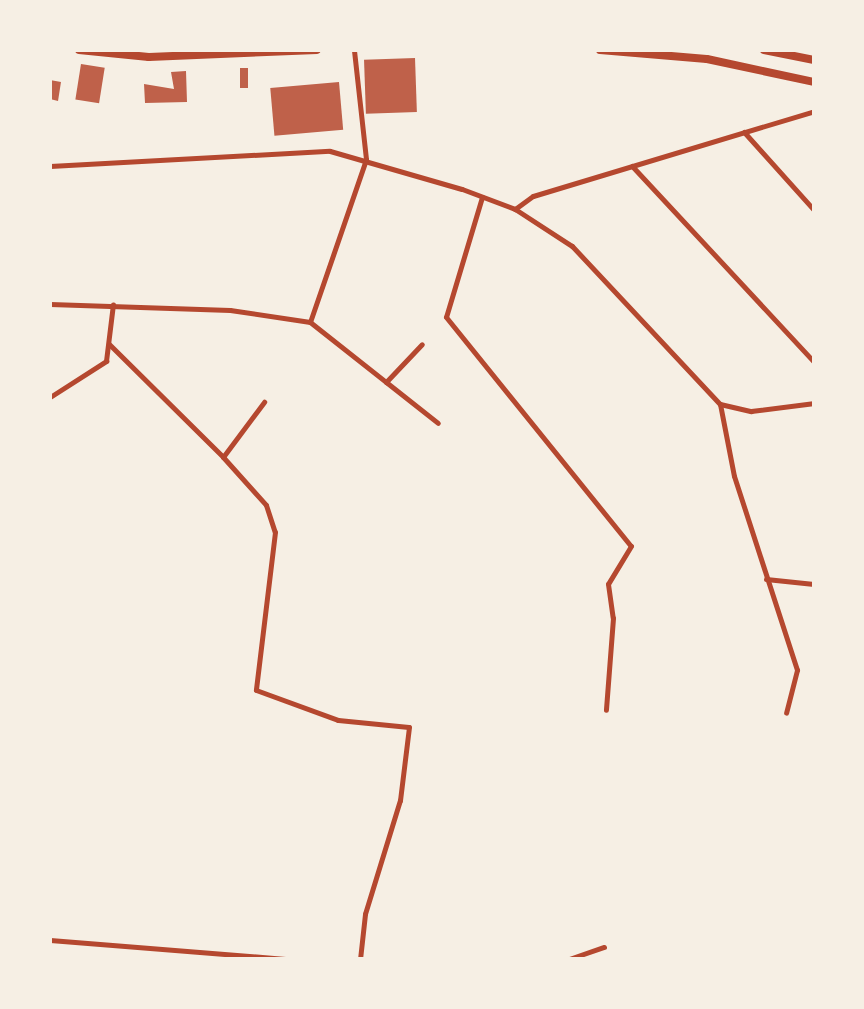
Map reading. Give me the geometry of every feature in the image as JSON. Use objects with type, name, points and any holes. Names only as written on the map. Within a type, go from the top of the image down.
[{"type":"main road","points":[[79,50],[149,54],[318,50]]},
{"type":"main road","points":[[600,50],[707,60],[814,82]]},
{"type":"main road","points":[[764,50],[814,60]]},
{"type":"street","points":[[310,322],[366,159],[354,50]]},
{"type":"street","points":[[515,209],[532,196],[814,111]]},
{"type":"street","points":[[744,132],[814,210]]},
{"type":"street","points":[[50,166],[330,152],[366,159],[515,209],[572,246],[720,404],[734,476],[796,670],[786,713]]},
{"type":"street","points":[[632,166],[814,362]]},
{"type":"street","points":[[482,197],[446,318],[631,546],[608,584],[613,618],[606,710]]},
{"type":"street","points":[[50,304],[113,304],[310,322],[438,422]]},
{"type":"street","points":[[50,396],[106,361],[113,304]]},
{"type":"street","points":[[109,344],[223,457],[266,506],[275,532],[256,690],[338,720],[409,727],[400,800],[365,914],[360,959]]},
{"type":"street","points":[[386,382],[422,344]]},
{"type":"street","points":[[223,457],[264,402]]},
{"type":"street","points":[[720,404],[751,411],[814,402]]},
{"type":"street","points":[[766,579],[814,584]]},
{"type":"street","points":[[50,940],[288,959]]},
{"type":"street","points":[[569,959],[604,947]]},
{"type":"building","points":[[415,58],[417,112],[366,114],[364,60]]},
{"type":"building","points":[[81,64],[105,68],[99,103],[75,100]]},
{"type":"building","points":[[240,68],[248,68],[248,88],[240,88]]},
{"type":"building","points":[[186,71],[187,102],[145,103],[144,84],[174,89],[171,72]]},
{"type":"building","points":[[50,80],[61,82],[58,101],[50,99]]},
{"type":"building","points":[[339,82],[343,130],[274,136],[270,88]]}]
